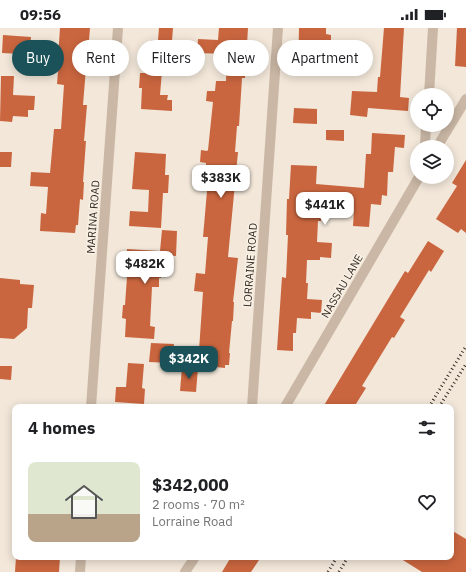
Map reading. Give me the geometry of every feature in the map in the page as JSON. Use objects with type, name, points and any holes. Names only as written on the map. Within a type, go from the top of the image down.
[{"type":"street","name":"MARINA ROAD","points":[[92,404],[118,28]]},
{"type":"street","name":"LORRAINE ROAD","points":[[252,404],[278,28]]},
{"type":"street","points":[[429,88],[433,28]]},
{"type":"street","points":[[441,140],[466,98]]},
{"type":"street","name":"NASSAU LANE","points":[[287,404],[415,184]]},
{"type":"street","points":[[80,572],[81,560]]},
{"type":"street","points":[[186,572],[193,560]]},
{"type":"building","points":[[60,28],[90,28],[89,40],[72,40],[72,76],[85,76],[83,105],[87,105],[84,141],[86,141],[83,200],[80,199],[78,225],[76,225],[75,233],[40,231],[41,213],[46,214],[48,187],[30,186],[31,172],[50,173],[54,129],[61,129],[64,85],[57,84],[58,76],[64,76],[64,40],[59,40]]},
{"type":"building","points":[[159,28],[173,28],[172,40],[158,40]]},
{"type":"building","points":[[219,28],[248,28],[247,40],[218,40]]},
{"type":"building","points":[[299,28],[326,28],[326,34],[331,35],[331,40],[299,40]]},
{"type":"building","points":[[384,28],[404,28],[400,97],[409,98],[408,111],[368,108],[367,117],[350,115],[352,91],[377,92],[378,77],[380,77]]},
{"type":"building","points":[[457,28],[466,28],[466,67],[455,66]]},
{"type":"building","points":[[3,35],[31,37],[31,40],[12,40],[12,54],[2,53]]},
{"type":"building","points":[[198,39],[218,40],[213,40],[213,54],[205,53],[205,40]]},
{"type":"building","points":[[1,76],[14,76],[13,95],[35,96],[34,110],[28,110],[28,117],[13,116],[12,122],[0,121]]},
{"type":"building","points":[[140,76],[162,76],[160,95],[168,95],[167,100],[172,100],[172,111],[141,109],[142,88],[139,88]]},
{"type":"building","points":[[226,76],[245,76],[245,78],[242,78],[239,126],[237,126],[235,152],[238,152],[228,257],[238,258],[233,302],[233,321],[229,365],[225,365],[225,368],[198,365],[203,292],[194,291],[196,273],[205,274],[208,237],[203,237],[209,168],[206,168],[206,163],[200,162],[201,150],[208,150],[213,102],[206,101],[207,91],[215,91],[216,81],[226,81]]},
{"type":"building","points":[[294,108],[317,109],[317,124],[293,123]]},
{"type":"building","points":[[326,130],[344,130],[344,141],[326,140]]},
{"type":"building","points":[[372,133],[405,135],[404,148],[395,147],[393,172],[388,172],[387,196],[382,195],[381,205],[371,204],[369,227],[353,226],[354,210],[321,208],[321,221],[318,221],[317,242],[332,243],[331,258],[320,257],[320,260],[307,260],[306,283],[308,283],[307,299],[322,300],[321,313],[311,312],[311,319],[297,318],[296,333],[293,333],[293,351],[277,350],[282,277],[286,278],[288,235],[286,235],[287,199],[289,199],[291,165],[317,166],[316,184],[364,188],[366,154],[371,154]]},
{"type":"building","points":[[0,152],[12,152],[11,167],[0,167]]},
{"type":"building","points":[[135,152],[166,154],[165,175],[169,175],[168,193],[163,193],[161,228],[129,226],[130,211],[148,212],[149,190],[132,189]]},
{"type":"building","points":[[466,160],[466,233],[461,229],[458,233],[436,219],[457,186],[454,184],[454,180]]},
{"type":"building","points":[[162,230],[177,231],[176,256],[163,255],[159,287],[152,287],[150,326],[155,327],[154,339],[125,337],[126,319],[122,318],[123,305],[125,305],[128,263],[127,249],[160,251]]},
{"type":"building","points":[[428,241],[444,251],[431,272],[429,270],[400,317],[405,320],[394,338],[392,337],[362,386],[366,388],[356,404],[325,404],[405,271],[408,273]]},
{"type":"building","points":[[0,278],[20,280],[20,284],[34,285],[32,308],[28,308],[27,328],[14,339],[0,338]]},
{"type":"building","points":[[151,343],[174,344],[172,363],[149,362]]},
{"type":"building","points":[[128,363],[144,364],[142,388],[145,389],[144,404],[115,402],[116,387],[126,387]]},
{"type":"building","points":[[0,366],[12,366],[11,380],[0,379]]},
{"type":"building","points":[[182,367],[198,368],[196,392],[180,391]]},
{"type":"building","points":[[454,532],[466,539],[466,572],[422,572],[403,560],[454,560]]},
{"type":"building","points":[[16,560],[60,560],[59,572],[15,572]]},
{"type":"building","points":[[229,560],[259,560],[251,572],[222,572]]},
{"type":"railway","points":[[431,404],[466,346]]},
{"type":"railway","points":[[441,404],[466,364]]},
{"type":"railway","points":[[328,572],[335,560]]},
{"type":"railway","points":[[339,572],[346,560]]}]
